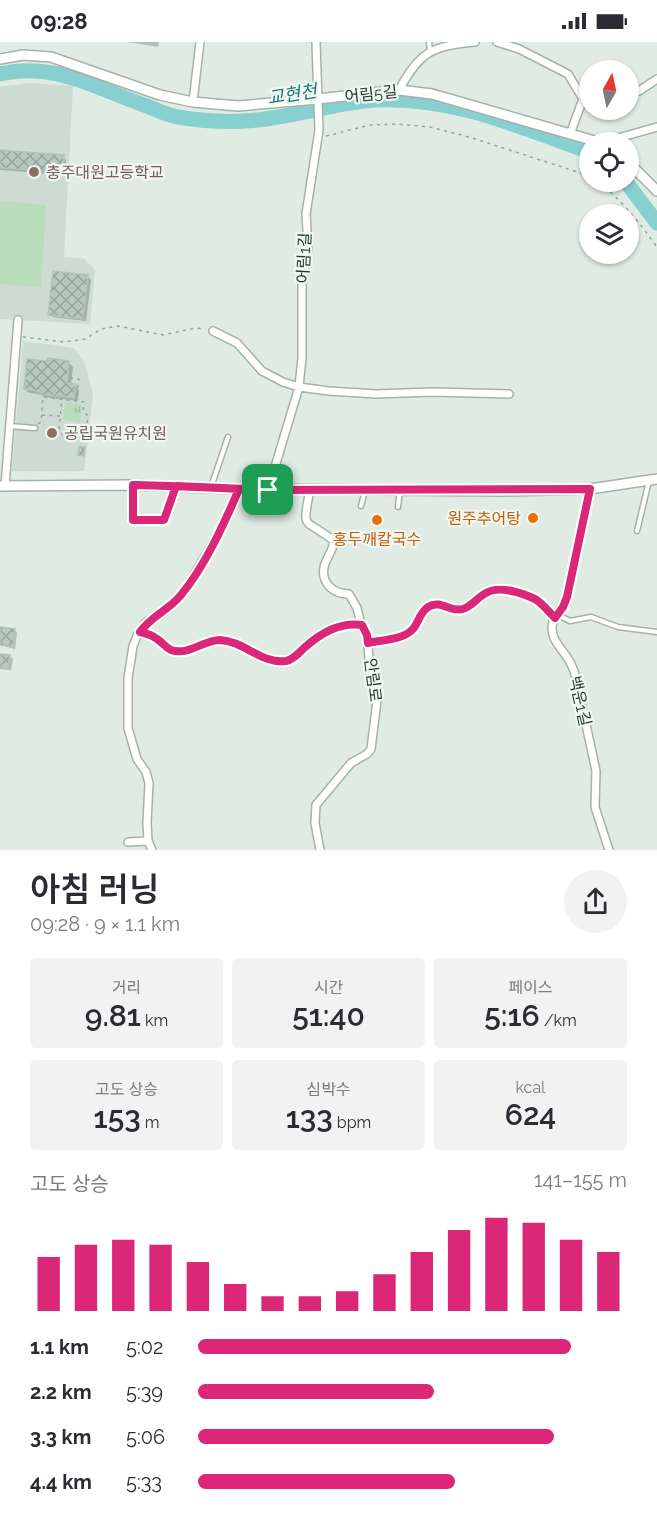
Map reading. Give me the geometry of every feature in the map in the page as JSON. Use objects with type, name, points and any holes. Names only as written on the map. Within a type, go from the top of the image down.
[{"type":"street","points":[[193,102],[200,42]]},
{"type":"street","points":[[316,42],[318,103]]},
{"type":"street","points":[[399,90],[412,66],[430,51],[475,42]]},
{"type":"street","points":[[497,42],[519,49],[568,74],[579,89]]},
{"type":"street","name":"어림5길","points":[[0,58],[23,55],[51,57],[160,95],[193,102],[238,106],[318,103],[399,90],[443,97],[579,137]]},
{"type":"street","points":[[639,91],[657,79]]},
{"type":"street","name":"어림1길","points":[[268,490],[299,387],[302,358],[303,284],[308,247],[306,214],[319,134],[318,103]]},
{"type":"street","points":[[570,135],[579,115]]},
{"type":"street","points":[[639,132],[657,127]]},
{"type":"street","points":[[639,173],[657,191]]},
{"type":"street","points":[[18,320],[2,486],[133,485],[268,490],[590,489],[653,480]]},
{"type":"street","points":[[213,331],[237,343],[262,371],[299,387],[376,394],[433,392],[509,394]]},
{"type":"street","points":[[152,850],[148,841],[149,783],[128,728],[130,660],[133,646],[146,622],[164,611],[183,593],[226,521],[239,489]]},
{"type":"street","points":[[555,618],[567,597],[590,489]]},
{"type":"street","name":"안림로","points":[[310,490],[305,515],[306,522],[334,541],[333,551],[324,568],[324,578],[333,591],[349,594],[352,597],[367,635],[371,681],[377,701],[371,749],[367,754],[351,763],[316,805],[315,824],[320,850]]},
{"type":"street","name":"백운1길","points":[[555,618],[551,632],[571,663],[576,678],[596,771],[595,807],[609,850]]},
{"type":"street","points":[[140,632],[158,639],[171,650],[189,650],[219,640],[237,645],[258,656],[287,661],[327,631],[346,624],[362,625]]},
{"type":"street","points":[[128,842],[148,841]]},
{"type":"lane","points":[[429,42],[430,51]]},
{"type":"lane","points":[[9,426],[35,428]]},
{"type":"lane","points":[[210,488],[228,437]]},
{"type":"lane","points":[[637,531],[653,480]]},
{"type":"lane","points":[[133,485],[133,520],[164,520],[176,486]]},
{"type":"lane","points":[[361,506],[365,490]]},
{"type":"lane","points":[[398,507],[400,490]]},
{"type":"lane","points":[[368,643],[403,635],[413,629],[421,614],[428,607],[439,604],[457,610],[464,609],[486,592],[496,589],[507,590],[537,600],[555,618]]},
{"type":"lane","points":[[560,610],[562,617],[570,621],[591,617],[618,627],[657,632]]},
{"type":"path","points":[[319,134],[370,125],[397,124],[430,128],[469,137],[579,172]]},
{"type":"path","points":[[612,192],[657,247]]},
{"type":"path","points":[[16,336],[64,342],[85,339],[101,329],[118,326],[163,335],[195,328],[213,331]]},
{"type":"path","points":[[70,378],[79,379],[76,401]]},
{"type":"path","points":[[35,428],[41,422],[43,397],[62,399],[84,402],[83,411],[88,416],[86,433],[81,437],[63,435],[60,429],[62,399]]},
{"type":"path","points":[[42,414],[61,416]]},
{"type":"path","points":[[76,437],[80,445]]},
{"type":"shaded area","name":"충주대원고등학교","points":[[30,83],[73,86],[64,257],[83,258],[95,270],[90,324],[0,319],[0,87]]},
{"type":"shaded area","name":"공립국원유치원","points":[[23,341],[74,348],[85,364],[93,395],[84,471],[12,471]]},
{"type":"green space","points":[[0,201],[46,205],[41,287],[0,284]]},
{"type":"green space","points":[[65,402],[82,404],[80,422],[63,420]]},
{"type":"building","points":[[0,150],[64,155],[63,172],[0,168]]},
{"type":"building","points":[[53,271],[88,275],[83,319],[48,315]]},
{"type":"building","points":[[47,358],[69,361],[67,383],[76,384],[74,398],[38,394],[38,391],[24,389],[27,359],[47,361]]},
{"type":"building","points":[[79,447],[85,447],[84,456],[78,455]]},
{"type":"building","points":[[0,627],[15,629],[13,646],[0,645]]},
{"type":"building","points":[[0,654],[10,655],[8,668],[0,667]]},
{"type":"waterway","name":"교현천","points":[[0,74],[20,71],[57,74],[93,85],[170,115],[213,121],[261,120],[375,100],[431,103],[485,115],[579,148]]},
{"type":"waterway","name":"교현천","points":[[634,192],[657,223]]},
{"type":"place","name":"충주대원고등학교","points":[[34,172]]},
{"type":"place","name":"공립국원유치원","points":[[52,433]]},
{"type":"place","name":"원주추어탕","points":[[533,518]]},
{"type":"place","name":"홍두깨칼국수","points":[[377,520]]},
{"type":"route","points":[[268,490],[176,486],[164,520],[133,520],[133,485],[176,486],[239,489],[226,521],[183,593],[164,611],[146,622],[140,632],[158,639],[171,650],[189,650],[219,640],[237,645],[258,656],[287,661],[318,636],[338,626],[362,625],[368,643],[403,635],[413,629],[421,614],[428,607],[439,604],[457,610],[464,609],[486,592],[496,589],[507,590],[537,600],[555,618],[567,597],[590,489],[268,490]]}]
